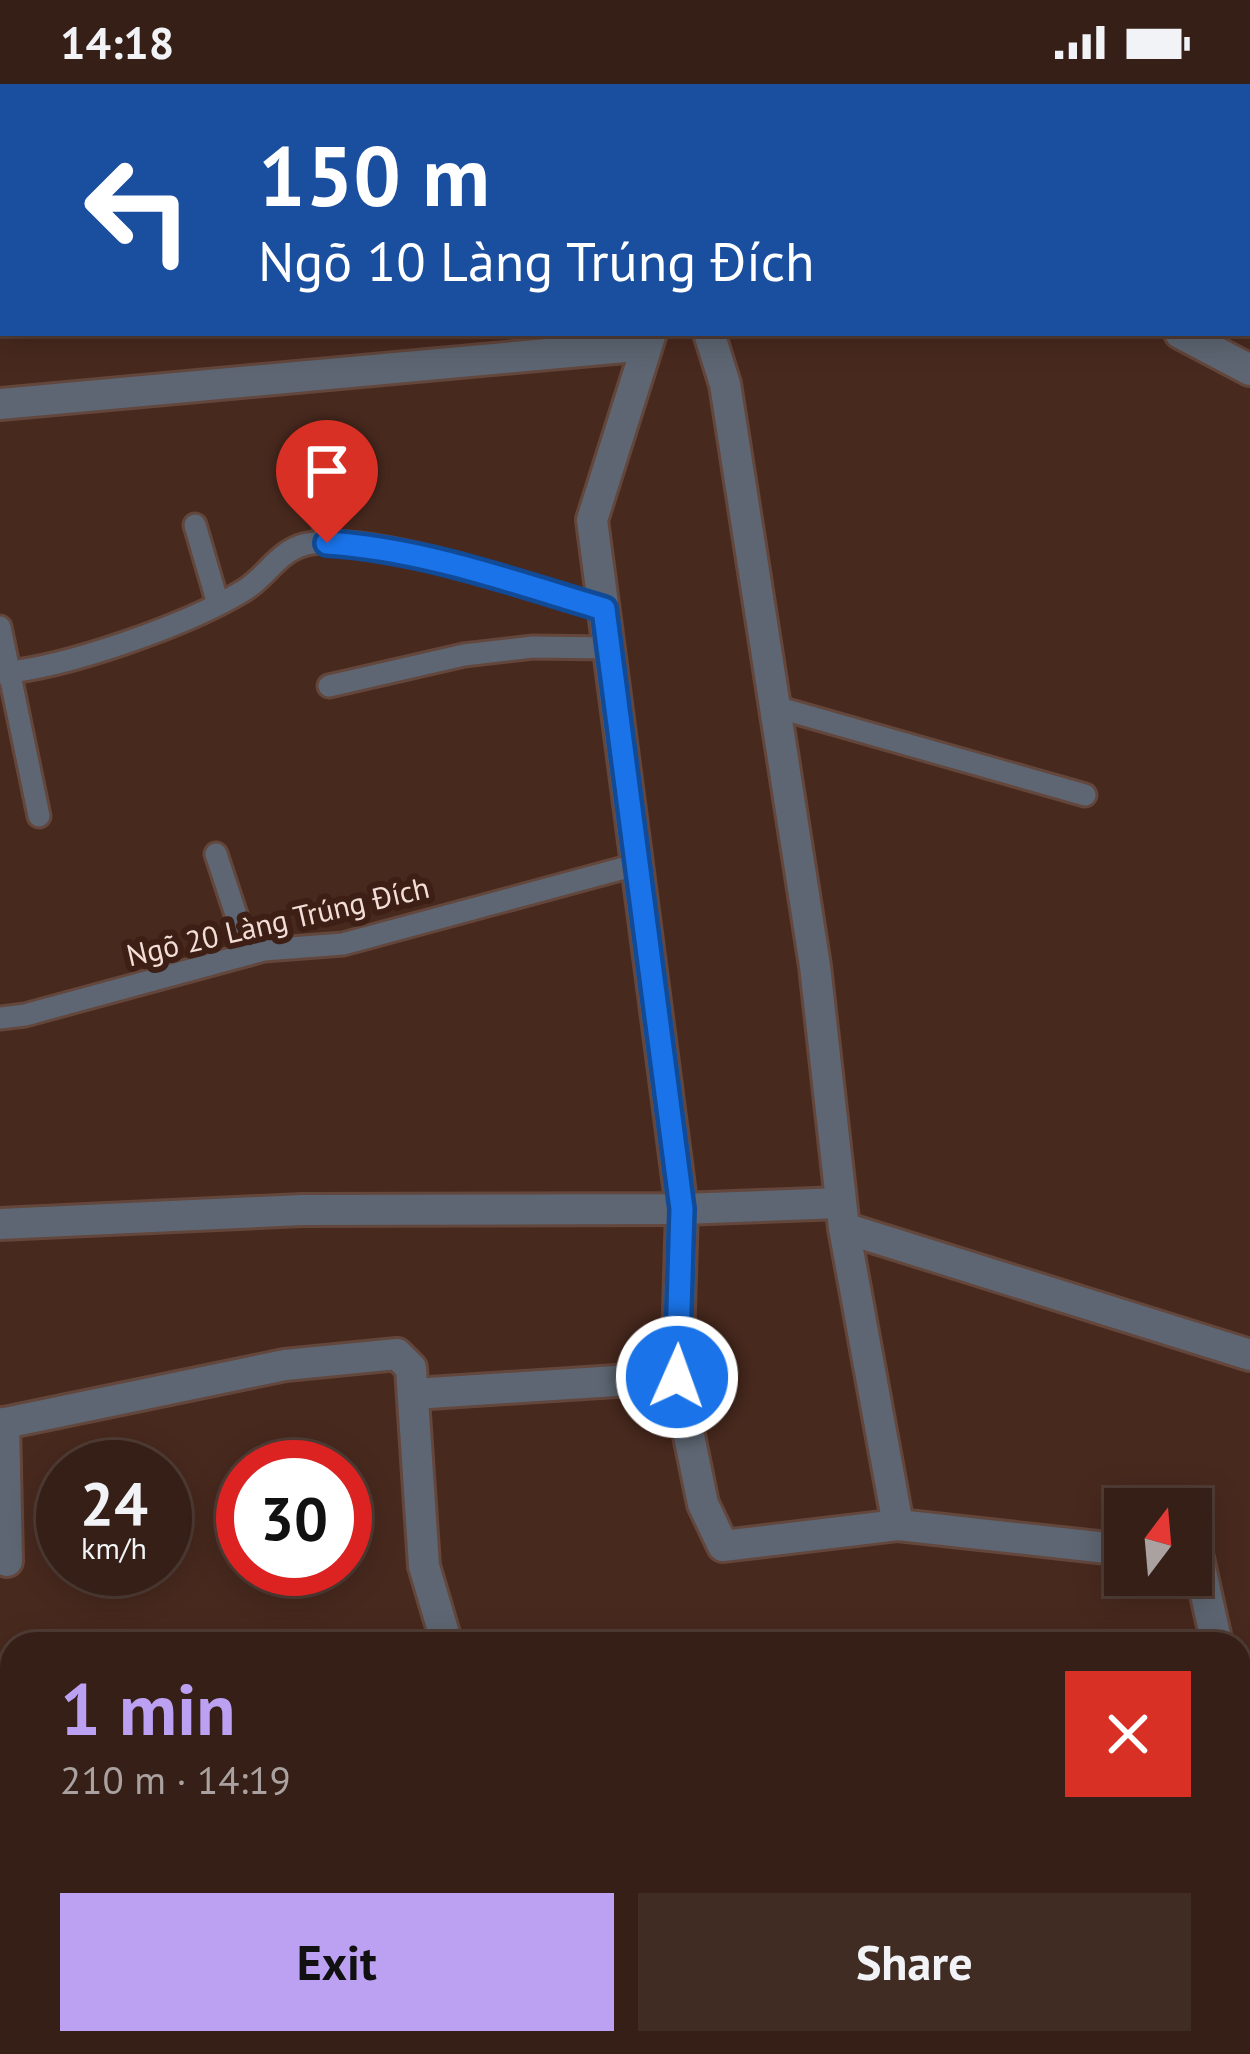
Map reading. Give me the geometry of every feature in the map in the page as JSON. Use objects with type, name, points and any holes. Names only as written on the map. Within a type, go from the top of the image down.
[{"type":"street","points":[[710,336],[724,384],[776,707],[815,966],[842,1215],[898,1525]]},
{"type":"street","points":[[1186,336],[1250,370]]},
{"type":"street","points":[[0,404],[649,339],[592,520],[682,1209],[677,1377],[703,1504],[723,1546],[898,1525],[1104,1548]]},
{"type":"street","points":[[0,1224],[302,1210],[682,1209],[842,1215],[1250,1355]]},
{"type":"street","points":[[7,1561],[2,1423],[284,1365],[388,1352],[412,1368],[424,1566],[443,1632]]},
{"type":"street","points":[[414,1394],[677,1377]]},
{"type":"street","points":[[1206,1596],[1214,1632]]},
{"type":"lane","points":[[314,455],[327,543]]},
{"type":"lane","points":[[195,525],[218,604]]},
{"type":"lane","points":[[5,672],[88,654],[218,604],[250,588],[301,545],[366,545],[439,560],[604,609]]},
{"type":"lane","points":[[0,627],[5,672],[38,816]]},
{"type":"lane","points":[[329,686],[464,655],[533,647],[609,647]]},
{"type":"lane","points":[[776,707],[1085,795]]},
{"type":"lane","points":[[216,854],[249,954]]},
{"type":"lane","name":"Ngõ 20 Làng Trúng Đích","points":[[0,1018],[249,954],[343,944],[639,864]]},
{"type":"route","points":[[327,543],[366,545],[439,560],[604,609],[682,1209],[677,1377]]}]
